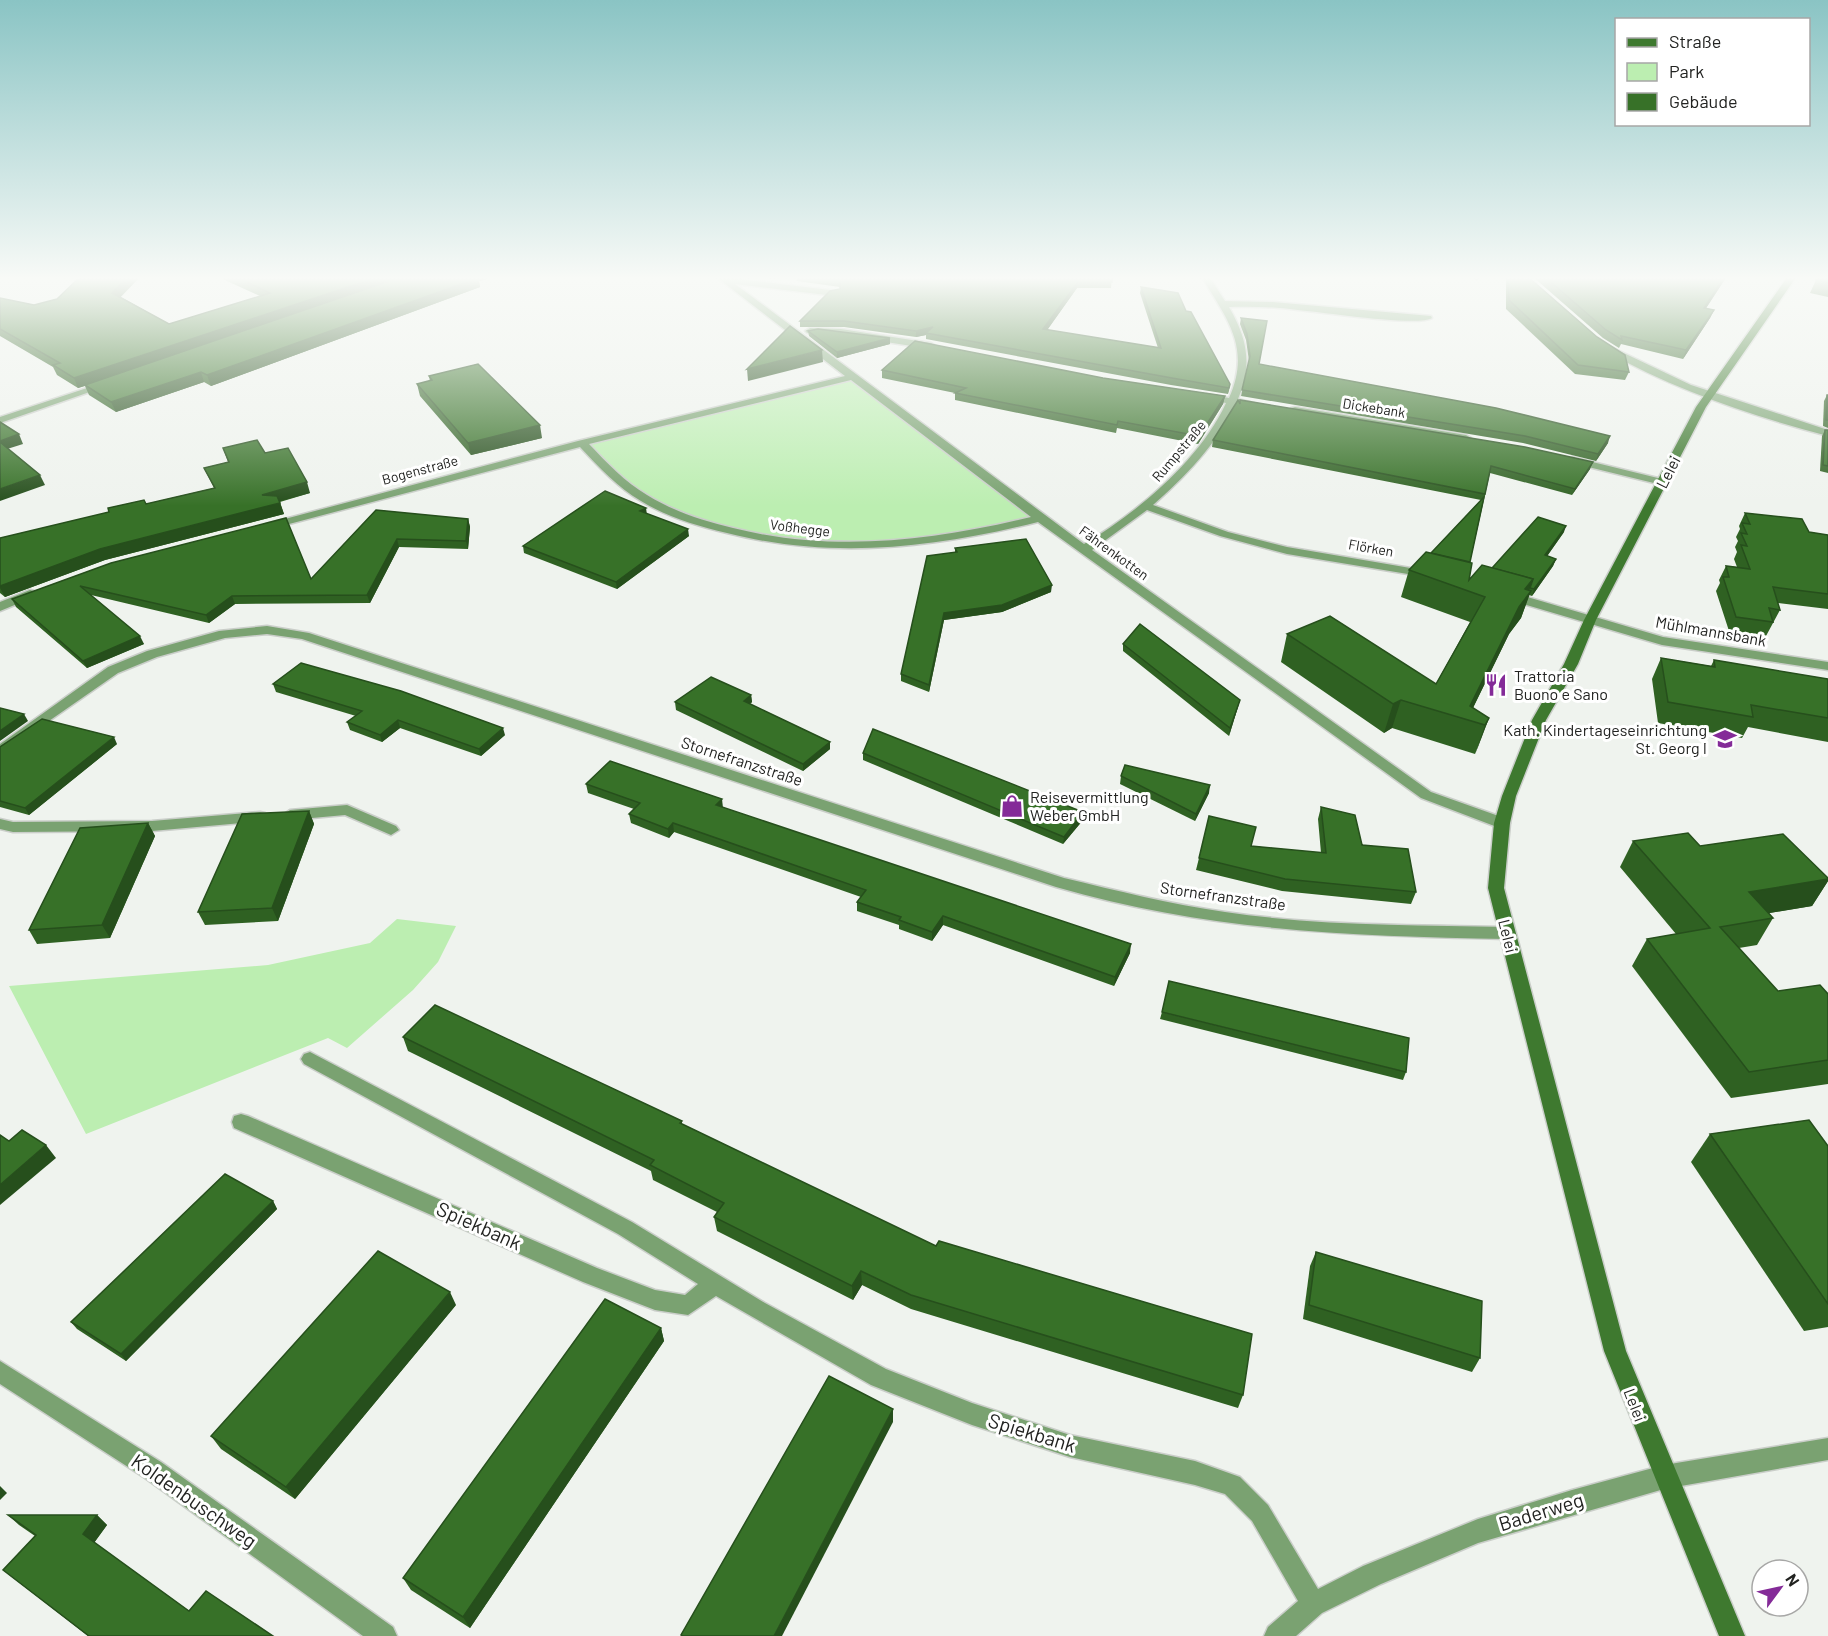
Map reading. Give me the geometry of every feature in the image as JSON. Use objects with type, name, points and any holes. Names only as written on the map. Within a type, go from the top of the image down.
[{"type":"street","name":"Fährenkotten","points":[[821,352],[1040,519],[1426,795],[1502,823]]},
{"type":"street","name":"Rumpstraße","points":[[1083,550],[1109,537],[1148,507],[1210,440],[1232,402],[1244,360],[1243,352]]},
{"type":"street","points":[[1618,352],[1653,372],[1828,433]]},
{"type":"street","name":"Lelei","points":[[1732,1636],[1664,1477],[1615,1351],[1496,888],[1502,823],[1514,778],[1539,720],[1571,664],[1590,620],[1662,482],[1711,393],[1739,352]]},
{"type":"street","name":"Bogenstraße","points":[[257,529],[582,443],[852,376]]},
{"type":"street","points":[[0,420],[117,381]]},
{"type":"street","points":[[1197,396],[1266,406]]},
{"type":"street","name":"Dickebank","points":[[1288,409],[1477,440]]},
{"type":"street","name":"Voßhegge","points":[[582,443],[615,477],[638,494],[689,519],[762,538],[818,546],[865,548],[902,546],[983,534],[1040,519]]},
{"type":"street","points":[[1558,457],[1662,482]]},
{"type":"street","name":"Flörken","points":[[1148,507],[1224,534],[1287,550],[1445,579]]},
{"type":"street","points":[[0,607],[37,591]]},
{"type":"street","points":[[1499,592],[1590,620]]},
{"type":"street","name":"Mühlmannsbank","points":[[1590,620],[1636,635],[1673,643],[1828,666]]},
{"type":"street","name":"Stornefranzstraße","points":[[0,751],[113,670],[189,641],[224,634],[267,630],[304,636],[1062,883],[1187,912],[1282,924],[1374,930],[1507,933]]},
{"type":"street","points":[[0,824],[13,827],[152,826],[347,810],[391,830]]},
{"type":"street","name":"Spiekbank","points":[[310,1059],[625,1228],[758,1310],[879,1377],[972,1414],[1070,1446],[1195,1473],[1232,1485],[1260,1513],[1313,1604]]},
{"type":"street","name":"Spiekbank","points":[[241,1122],[590,1275],[655,1300],[688,1305],[716,1284]]},
{"type":"street","name":"Koldenbuschweg","points":[[0,1372],[153,1470],[384,1636]]},
{"type":"street","name":"Baderweg","points":[[1277,1636],[1313,1604],[1372,1575],[1478,1531],[1664,1477],[1828,1449]]},
{"type":"green space","points":[[852,377],[1040,518],[972,536],[851,548],[721,529],[638,494],[582,443]]},
{"type":"green space","points":[[397,919],[456,926],[438,962],[413,990],[347,1048],[328,1038],[86,1134],[9,986],[268,965],[370,943]]},
{"type":"building","points":[[41,352],[151,352],[74,378],[53,365],[60,363]]},
{"type":"building","points":[[181,352],[270,352],[207,375],[201,372],[111,402],[85,385]]},
{"type":"building","points":[[764,352],[813,352],[747,369]]},
{"type":"building","points":[[902,352],[973,352],[1103,378],[1225,396],[1199,436],[1118,421],[1117,425],[955,393],[966,388],[882,370]]},
{"type":"building","points":[[1033,352],[1213,352],[1230,384],[1229,388]]},
{"type":"building","points":[[1250,352],[1261,352],[1259,364],[1496,408],[1610,436],[1598,454],[1525,436],[1242,390]]},
{"type":"building","points":[[1565,352],[1621,352],[1625,355],[1629,372],[1578,365]]},
{"type":"building","points":[[478,364],[540,425],[468,443],[417,384],[432,380],[429,376]]},
{"type":"building","points":[[1827,395],[1828,420],[1826,420]]},
{"type":"building","points":[[1238,400],[1240,404],[1240,400],[1525,447],[1593,462],[1575,489],[1491,466],[1485,494],[1213,440]]},
{"type":"building","points":[[0,422],[19,434],[0,441]]},
{"type":"building","points":[[1825,430],[1828,430],[1828,466],[1823,465]]},
{"type":"building","points":[[257,440],[265,453],[288,448],[307,482],[262,495],[277,496],[280,503],[100,549],[0,586],[0,538],[109,512],[108,508],[144,500],[146,504],[215,488],[204,468],[229,462],[223,448]]},
{"type":"building","points":[[0,442],[40,475],[0,489]]},
{"type":"building","points":[[605,491],[646,508],[640,511],[688,529],[616,582],[523,546]]},
{"type":"building","points":[[1484,497],[1470,562],[1431,553]]},
{"type":"building","points":[[376,510],[468,519],[466,541],[397,539],[367,595],[232,596],[206,615],[80,586],[140,636],[83,661],[12,599],[111,563],[286,518],[311,579]]},
{"type":"building","points":[[1745,513],[1802,519],[1809,532],[1828,535],[1828,594],[1773,587],[1780,610],[1769,608],[1773,622],[1736,617],[1723,577],[1729,577],[1726,566],[1750,569],[1741,545],[1747,546],[1741,533],[1747,534],[1742,523],[1750,524]]},
{"type":"building","points":[[1538,517],[1566,526],[1545,555],[1556,559],[1534,589],[1530,588],[1533,579],[1492,568]]},
{"type":"building","points":[[1026,539],[1052,585],[1002,605],[944,613],[929,685],[901,674],[927,556],[957,552],[955,548]]},
{"type":"building","points":[[1426,552],[1472,563],[1469,580],[1482,565],[1533,579],[1525,589],[1531,591],[1519,607],[1470,706],[1489,718],[1485,725],[1401,700],[1393,704],[1287,634],[1330,616],[1436,684],[1485,597],[1409,570]]},
{"type":"building","points":[[1140,624],[1240,700],[1230,728],[1123,644]]},
{"type":"building","points":[[1661,658],[1715,667],[1714,660],[1828,679],[1828,718],[1751,705],[1753,717],[1668,702]]},
{"type":"building","points":[[301,663],[401,691],[503,728],[479,749],[398,720],[380,735],[347,722],[362,711],[273,684]]},
{"type":"building","points":[[711,677],[751,695],[744,701],[830,742],[803,764],[675,702]]},
{"type":"building","points":[[0,708],[24,714],[0,731]]},
{"type":"building","points":[[42,719],[114,737],[25,808],[0,801],[0,747]]},
{"type":"building","points":[[873,729],[1083,812],[1064,837],[863,753]]},
{"type":"building","points":[[610,761],[722,799],[716,805],[1131,944],[1115,977],[943,916],[932,932],[899,920],[901,917],[857,902],[866,890],[673,823],[668,829],[629,814],[640,803],[586,784]]},
{"type":"building","points":[[1125,765],[1210,785],[1196,814],[1121,776]]},
{"type":"building","points":[[1321,807],[1355,815],[1362,845],[1408,849],[1416,892],[1285,879],[1199,858],[1209,816],[1256,827],[1251,846],[1326,853]]},
{"type":"building","points":[[309,811],[272,908],[198,912],[242,814]]},
{"type":"building","points":[[148,823],[102,925],[29,930],[80,828]]},
{"type":"building","points":[[1688,833],[1700,846],[1783,834],[1828,878],[1749,892],[1773,918],[1720,927],[1778,991],[1820,985],[1828,994],[1828,1060],[1749,1072],[1647,939],[1710,928],[1633,841]]},
{"type":"building","points":[[1169,981],[1409,1038],[1406,1072],[1162,1012]]},
{"type":"building","points":[[435,1005],[682,1121],[680,1123],[936,1246],[939,1241],[1252,1334],[1243,1395],[911,1295],[861,1271],[852,1286],[714,1217],[724,1203],[650,1165],[654,1160],[403,1037]]},
{"type":"building","points":[[1809,1120],[1828,1146],[1828,1304],[1710,1134]]},
{"type":"building","points":[[22,1130],[46,1145],[0,1185],[0,1135],[9,1141]]},
{"type":"building","points":[[225,1174],[273,1201],[121,1354],[71,1322]]},
{"type":"building","points":[[378,1251],[450,1292],[286,1487],[211,1436]]},
{"type":"building","points":[[1316,1252],[1482,1301],[1480,1358],[1309,1305]]},
{"type":"building","points":[[605,1299],[661,1328],[463,1617],[403,1578]]},
{"type":"building","points":[[829,1376],[893,1409],[774,1636],[681,1635]]},
{"type":"building","points":[[8,1515],[97,1515],[83,1534],[189,1611],[206,1591],[273,1636],[89,1636],[3,1570],[36,1535]]},
{"type":"place","name":"Trattoria Buono e Sano","points":[[1496,685]]},
{"type":"place","name":"Kath. Kindertageseinrichtung St. Georg I","points":[[1725,739]]},
{"type":"place","name":"Reisevermittlung Weber GmbH","points":[[1012,806]]}]
